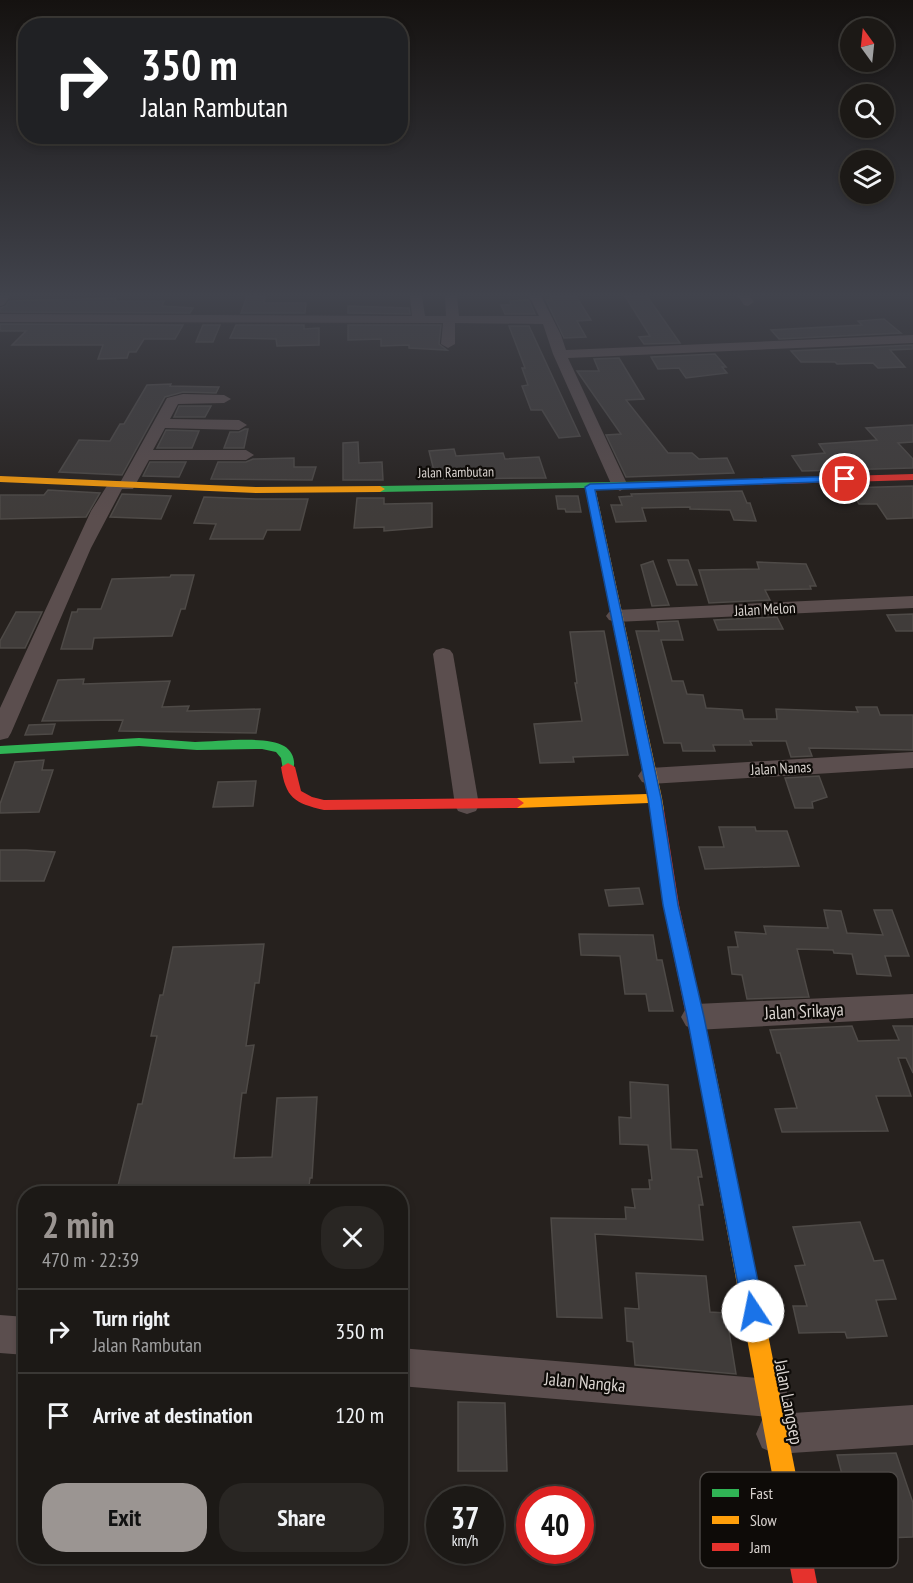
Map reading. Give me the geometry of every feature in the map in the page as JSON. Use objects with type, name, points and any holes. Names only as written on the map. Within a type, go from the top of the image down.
[{"type":"street","points":[[567,370],[620,486]]},
{"type":"street","points":[[0,733],[100,511],[145,455],[175,399],[224,399]]},
{"type":"street","points":[[161,423],[239,425]]},
{"type":"street","points":[[145,455],[246,455]]},
{"type":"street","name":"Jalan Rambutan","points":[[0,479],[256,490],[590,487],[913,477]]},
{"type":"street","name":"Jalan Langsep","points":[[590,487],[652,787],[671,905],[696,1017],[784,1472]]},
{"type":"street","name":"Jalan Melon","points":[[616,616],[913,602]]},
{"type":"street","points":[[443,654],[454,740],[467,806]]},
{"type":"street","points":[[0,750],[139,742],[197,746],[262,745],[280,749],[287,757],[291,789],[296,796],[304,801],[324,805],[467,806],[652,787]]},
{"type":"street","name":"Jalan Nanas","points":[[652,787],[913,760]]},
{"type":"street","name":"Jalan Srikaya","points":[[696,1017],[913,1006]]},
{"type":"street","points":[[0,1334],[18,1335]]},
{"type":"street","name":"Jalan Nangka","points":[[408,1367],[773,1416],[913,1425]]},
{"type":"street","name":"Jalan Langsep","points":[[802,1568],[805,1583]]},
{"type":"building","points":[[523,370],[549,370],[580,436],[559,438],[542,410],[531,410],[522,386],[528,385]]},
{"type":"building","points":[[626,370],[644,399],[626,400],[668,453],[692,453],[699,459],[727,458],[734,473],[626,477],[606,435],[621,434],[577,371]]},
{"type":"building","points":[[680,370],[724,370],[727,373],[686,378]]},
{"type":"building","points":[[171,384],[170,386],[219,387],[216,393],[183,392],[165,397],[122,475],[59,472],[79,440],[110,441],[120,424],[124,424],[147,385]]},
{"type":"building","points":[[179,406],[211,406],[205,417],[174,417]]},
{"type":"building","points":[[913,425],[913,442],[898,443],[913,459],[913,468],[802,471],[792,456],[825,453],[819,444],[877,440],[866,428]]},
{"type":"building","points":[[248,429],[244,448],[224,448],[230,432]]},
{"type":"building","points":[[166,430],[199,431],[192,448],[157,448]]},
{"type":"building","points":[[358,442],[359,463],[382,462],[383,480],[343,480],[343,443]]},
{"type":"building","points":[[454,449],[456,456],[503,453],[505,459],[539,457],[546,478],[436,479],[429,451]]},
{"type":"building","points":[[294,458],[294,467],[316,467],[312,480],[211,479],[218,462]]},
{"type":"building","points":[[150,462],[186,462],[179,477],[143,476]]},
{"type":"building","points":[[913,486],[913,518],[887,519],[877,504],[859,504],[849,488]]},
{"type":"building","points":[[48,490],[100,493],[86,517],[0,519],[0,495],[44,495]]},
{"type":"building","points":[[742,491],[747,503],[750,503],[756,521],[734,520],[730,510],[690,509],[690,507],[642,508],[646,521],[616,522],[611,505],[622,505],[619,497],[632,496],[631,494]]},
{"type":"building","points":[[122,494],[171,496],[161,519],[110,517]]},
{"type":"building","points":[[556,496],[578,496],[581,512],[566,512],[565,509],[558,509]]},
{"type":"building","points":[[204,497],[308,499],[300,530],[267,530],[263,539],[210,539],[216,524],[194,523]]},
{"type":"building","points":[[357,498],[384,498],[384,504],[432,503],[432,527],[384,531],[384,527],[354,528]]},
{"type":"building","points":[[668,560],[688,560],[697,585],[677,585]]},
{"type":"building","points":[[653,561],[669,605],[652,606],[641,565]]},
{"type":"building","points":[[757,562],[806,564],[816,586],[810,586],[811,589],[765,590],[770,600],[709,603],[699,570],[759,569]]},
{"type":"building","points":[[171,575],[194,575],[185,609],[181,609],[172,636],[94,638],[92,649],[61,649],[72,612],[77,612],[78,609],[101,609],[112,579],[170,577]]},
{"type":"building","points":[[16,612],[42,612],[25,648],[0,648],[0,641]]},
{"type":"building","points":[[913,614],[913,631],[896,631],[887,615]]},
{"type":"building","points":[[777,617],[783,629],[718,630],[714,620]]},
{"type":"building","points":[[678,621],[683,640],[661,640],[672,681],[683,681],[687,694],[703,695],[706,708],[742,710],[744,719],[777,719],[776,709],[858,712],[856,707],[877,707],[880,715],[913,715],[913,750],[809,748],[812,756],[791,757],[786,741],[750,741],[752,745],[713,745],[715,751],[683,751],[681,743],[664,743],[636,631],[659,631],[657,622]]},
{"type":"building","points":[[604,631],[628,755],[573,757],[574,762],[540,763],[534,724],[582,721],[575,683],[577,683],[570,632]]},
{"type":"building","points":[[84,679],[83,684],[170,681],[162,707],[189,706],[187,711],[260,709],[256,733],[119,731],[123,720],[42,721],[58,680]]},
{"type":"building","points":[[55,724],[52,734],[25,735],[29,725]]},
{"type":"building","points":[[44,760],[42,770],[53,770],[39,812],[0,813],[0,804],[15,762]]},
{"type":"building","points":[[819,776],[827,797],[812,802],[813,808],[795,808],[785,778]]},
{"type":"building","points":[[256,781],[253,806],[213,807],[218,782]]},
{"type":"building","points":[[719,827],[755,827],[756,831],[787,831],[799,866],[705,869],[699,847],[724,847]]},
{"type":"building","points":[[0,850],[55,852],[44,881],[0,881]]},
{"type":"building","points":[[639,888],[643,904],[609,906],[605,890]]},
{"type":"building","points":[[824,910],[841,911],[847,933],[883,935],[874,910],[892,910],[909,956],[885,956],[891,976],[857,974],[852,954],[834,953],[833,950],[797,949],[809,997],[747,999],[742,975],[732,974],[728,947],[738,947],[735,932],[766,934],[764,926],[828,928]]},
{"type":"building","points":[[579,934],[653,935],[657,960],[662,960],[673,1011],[649,1011],[646,994],[625,994],[620,956],[581,955]]},
{"type":"building","points":[[264,944],[259,983],[255,983],[246,1046],[254,1045],[246,1093],[242,1093],[234,1158],[272,1157],[277,1098],[317,1097],[312,1178],[310,1178],[309,1186],[118,1186],[138,1104],[142,1104],[157,1036],[151,1036],[160,995],[163,995],[173,947]]},
{"type":"building","points":[[852,1026],[858,1041],[899,1040],[893,1026],[913,1026],[913,1073],[906,1058],[898,1058],[911,1096],[876,1096],[888,1131],[782,1132],[775,1109],[797,1108],[780,1053],[777,1053],[770,1030]]},
{"type":"building","points":[[630,1082],[668,1085],[671,1149],[697,1150],[702,1177],[698,1177],[703,1205],[699,1205],[703,1240],[595,1234],[602,1318],[557,1317],[551,1218],[626,1219],[625,1207],[635,1208],[632,1189],[650,1189],[649,1180],[652,1180],[648,1145],[620,1144],[619,1117],[631,1118]]},
{"type":"building","points":[[860,1222],[874,1261],[883,1260],[896,1299],[876,1300],[887,1336],[847,1338],[845,1332],[799,1333],[793,1306],[807,1306],[795,1266],[805,1265],[793,1227]]},
{"type":"building","points":[[636,1273],[706,1276],[710,1312],[726,1313],[736,1374],[635,1365],[633,1342],[627,1341],[625,1308],[639,1309]]},
{"type":"building","points":[[458,1402],[505,1403],[507,1471],[458,1471]]},
{"type":"building","points":[[896,1453],[913,1503],[913,1537],[898,1538],[898,1472],[841,1472],[837,1455]]},
{"type":"traffic: fast","points":[[380,489],[678,484]]},
{"type":"traffic: fast","points":[[0,750],[139,742],[197,746],[262,745],[280,749],[287,757],[288,767]]},
{"type":"traffic: slow","points":[[0,479],[256,490],[380,489]]},
{"type":"traffic: slow","points":[[590,487],[657,810]]},
{"type":"traffic: slow","points":[[517,803],[655,798]]},
{"type":"traffic: slow","points":[[705,1063],[784,1472]]},
{"type":"traffic: jam","points":[[678,484],[913,477]]},
{"type":"traffic: jam","points":[[288,767],[291,784],[297,795],[307,801],[324,805],[517,803]]},
{"type":"traffic: jam","points":[[657,810],[671,905],[705,1063]]},
{"type":"traffic: jam","points":[[802,1568],[805,1583]]},
{"type":"route","points":[[753,1311],[696,1017],[671,905],[655,798],[590,487],[845,479]]}]
